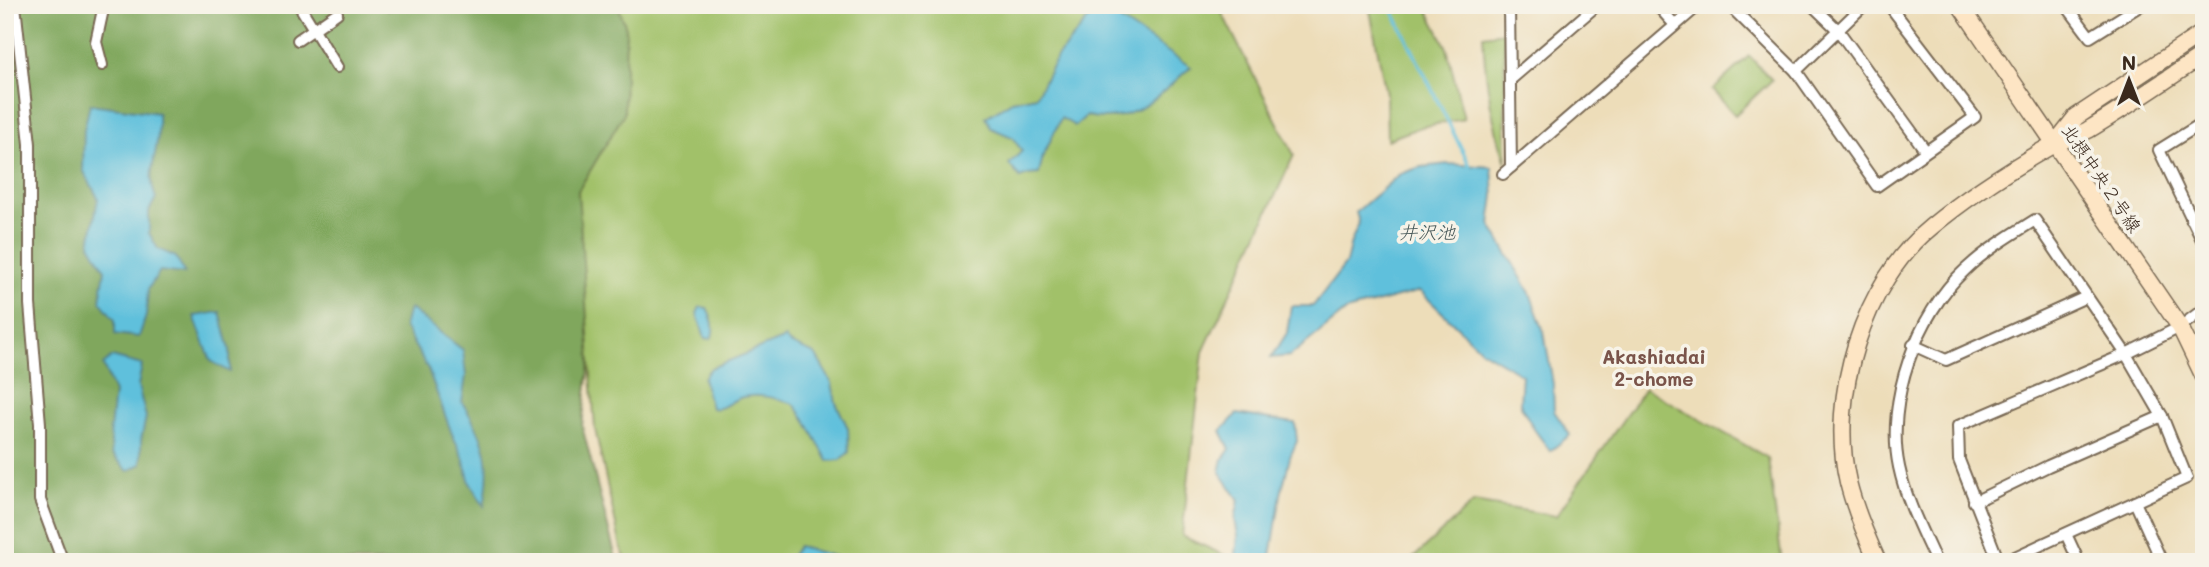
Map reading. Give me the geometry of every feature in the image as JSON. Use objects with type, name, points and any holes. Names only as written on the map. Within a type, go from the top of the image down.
[{"type":"street","points":[[15,5],[30,144],[30,303],[40,424],[40,500],[62,562]]},
{"type":"street","points":[[102,65],[96,42],[104,5]]},
{"type":"street","points":[[299,5],[337,67]]},
{"type":"street","points":[[1509,5],[1507,171],[1699,5]]},
{"type":"street","points":[[1510,80],[1597,5]]},
{"type":"street","points":[[1657,5],[1675,25]]},
{"type":"street","points":[[1729,5],[1796,71],[1877,186],[1975,117],[1889,5]]},
{"type":"street","points":[[1812,5],[1838,30],[1925,150]]},
{"type":"street","points":[[1796,71],[1864,5]]},
{"type":"street","name":"北摂中央２号線","points":[[1960,5],[2180,327],[2204,377]]},
{"type":"street","points":[[2066,5],[2090,37],[2141,5]]},
{"type":"street","points":[[298,40],[337,13]]},
{"type":"street","points":[[2056,144],[2076,117],[2204,32]]},
{"type":"street","points":[[1878,562],[1862,525],[1848,480],[1842,423],[1850,368],[1857,339],[1869,309],[1907,251],[1929,228],[2009,172],[2056,144],[2087,130],[2204,55]]},
{"type":"street","points":[[2204,122],[2159,150],[2204,244]]},
{"type":"street","points":[[2192,219],[2204,210]]},
{"type":"street","points":[[1936,562],[1914,515],[1898,466],[1895,424],[1898,395],[1913,345],[1936,306],[1964,271],[2035,220],[2126,354],[2162,416],[2187,478],[2001,562],[1974,502],[1959,460],[1958,426],[2126,354],[2180,327],[2204,309]]},
{"type":"street","points":[[1913,345],[1946,360],[2086,297]]},
{"type":"street","points":[[1974,502],[2162,416]]},
{"type":"street","points":[[2135,502],[2162,562]]},
{"type":"street","points":[[2066,534],[2079,562]]},
{"type":"green space","points":[[5,5],[385,5],[387,10],[421,5],[618,5],[626,28],[624,114],[578,191],[590,361],[582,426],[617,562],[5,562]]},
{"type":"green space","points":[[357,5],[1218,5],[1294,155],[1203,352],[1182,536],[1239,562],[627,562],[621,548],[595,429],[590,361]]},
{"type":"green space","points":[[1369,5],[1425,5],[1447,48],[1464,119],[1421,127],[1387,140],[1386,94]]},
{"type":"green space","points":[[1504,32],[1506,163],[1490,100],[1483,35]]},
{"type":"green space","points":[[1749,56],[1772,80],[1735,115],[1712,90]]},
{"type":"green space","points":[[1645,388],[1768,458],[1782,562],[1409,562],[1474,502],[1556,516]]},
{"type":"water","points":[[1099,6],[1191,67],[1156,98],[1132,113],[1103,118],[1086,116],[1075,126],[1061,118],[1043,156],[1039,174],[1020,178],[1009,164],[1022,151],[1012,137],[991,128],[986,117],[1012,101],[1036,96],[1057,57]]},
{"type":"water","points":[[90,104],[158,113],[158,135],[152,170],[156,198],[149,211],[149,233],[158,249],[176,257],[185,274],[160,271],[148,289],[146,316],[139,337],[115,334],[115,320],[100,301],[105,270],[90,244],[98,198],[83,170],[84,130]]},
{"type":"water","name":"井沢池","points":[[1448,164],[1492,167],[1494,196],[1490,224],[1530,293],[1544,332],[1553,384],[1554,411],[1570,435],[1550,451],[1520,404],[1522,375],[1481,350],[1420,291],[1346,311],[1290,356],[1271,358],[1287,333],[1291,306],[1313,306],[1346,263],[1359,223],[1356,212],[1400,174],[1421,167]]},
{"type":"water","points":[[700,307],[707,308],[712,319],[711,339],[705,338],[697,313]]},
{"type":"water","points":[[409,308],[463,350],[466,376],[462,402],[482,440],[487,463],[484,506],[470,483],[463,457],[428,369],[404,327]]},
{"type":"water","points":[[220,312],[230,350],[230,372],[211,361],[194,316]]},
{"type":"water","points":[[785,338],[789,343],[815,354],[832,383],[836,403],[848,428],[849,452],[841,460],[828,461],[794,404],[751,396],[737,399],[722,407],[711,408],[703,378],[711,368]]},
{"type":"water","points":[[112,357],[142,365],[138,386],[146,417],[141,440],[141,464],[128,471],[112,454],[110,430],[114,393],[103,365]]},
{"type":"water","points":[[1237,414],[1295,423],[1297,441],[1281,494],[1270,562],[1235,562],[1238,536],[1235,519],[1239,500],[1220,472],[1223,459],[1230,449],[1221,431]]},
{"type":"water","points":[[798,546],[850,562],[791,562],[789,560]]},
{"type":"waterway","points":[[1390,5],[1470,166]]},
{"type":"district","name":"Akashiadai 2-chome","points":[[1654,367]]}]
